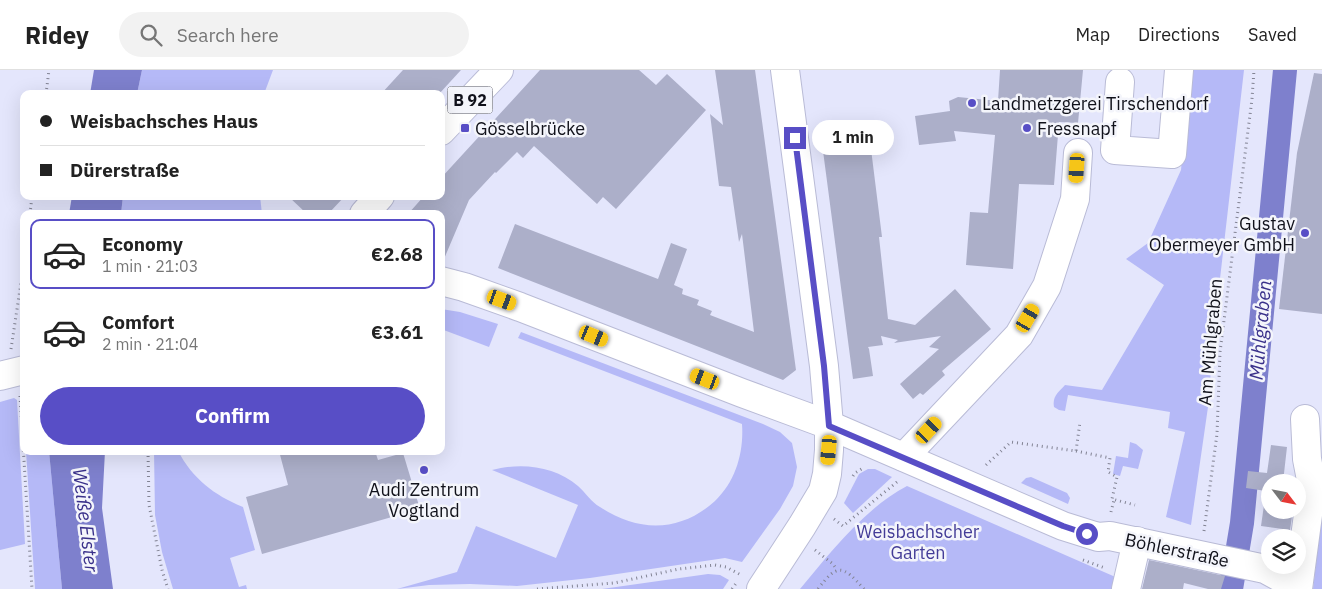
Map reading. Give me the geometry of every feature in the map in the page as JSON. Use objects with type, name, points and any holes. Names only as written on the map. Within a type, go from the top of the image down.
[{"type":"street","name":"B 92","points":[[445,127],[498,70]]},
{"type":"street","points":[[761,589],[823,491],[827,474],[829,426],[824,366],[785,70]]},
{"type":"street","points":[[1120,82],[1114,150],[1172,154],[1179,70]]},
{"type":"street","points":[[903,467],[1019,335],[1048,286],[1075,199],[1078,152]]},
{"type":"street","points":[[368,210],[376,200]]},
{"type":"street","name":"Böhlerstraße","points":[[445,282],[520,307],[829,426],[903,467],[1063,526],[1098,537],[1110,536],[1137,541],[1266,570],[1287,581],[1294,589]]},
{"type":"street","points":[[1298,589],[1312,485],[1307,459],[1305,419]]},
{"type":"street","points":[[1126,589],[1137,541]]},
{"type":"path","points":[[46,90],[49,70]]},
{"type":"path","name":"Am Mühlgraben","points":[[1200,556],[1217,434],[1220,352],[1254,70]]},
{"type":"path","points":[[19,299],[20,292]]},
{"type":"path","points":[[16,377],[20,430]]},
{"type":"path","points":[[1076,451],[1080,422]]},
{"type":"path","points":[[988,468],[986,466],[1011,442],[1110,458],[1108,472],[1117,477],[1112,498],[1135,505]]},
{"type":"path","points":[[22,455],[32,589]]},
{"type":"path","points":[[148,455],[149,505],[162,570],[168,589]]},
{"type":"path","points":[[851,480],[854,473],[861,468],[870,466]]},
{"type":"path","points":[[837,512],[834,519],[843,526],[903,467]]},
{"type":"path","points":[[814,550],[833,564],[837,570]]},
{"type":"path","points":[[537,589],[614,583],[680,569],[715,565],[726,567],[741,575],[746,567]]},
{"type":"path","points":[[818,589],[832,572],[837,570],[851,576],[864,589]]},
{"type":"green space","points":[[142,70],[273,70],[266,90],[138,90]]},
{"type":"green space","points":[[1190,70],[1244,70],[1214,331],[1208,407],[1191,525],[1166,517],[1185,432],[1168,428],[1170,412],[1068,395],[1065,411],[1054,407],[1056,394],[1065,385],[1102,390],[1164,285],[1126,259],[1148,243],[1181,170]]},
{"type":"green space","points":[[123,200],[260,200],[262,210],[121,210]]},
{"type":"green space","points":[[445,310],[460,312],[498,324],[489,347],[445,330]]},
{"type":"green space","points":[[521,332],[763,424],[780,432],[792,443],[797,467],[793,486],[780,509],[742,562],[725,558],[590,578],[517,586],[429,585],[397,589],[457,572],[476,526],[556,558],[578,505],[492,470],[526,466],[548,470],[569,479],[597,505],[615,515],[645,525],[674,523],[688,519],[715,501],[733,475],[742,445],[742,424],[518,338]]},
{"type":"green space","points":[[14,398],[17,400],[25,544],[0,550],[0,402]]},
{"type":"green space","points":[[1130,442],[1143,450],[1138,469],[1123,466],[1120,476],[1113,474],[1116,456],[1128,458]]},
{"type":"green space","points":[[26,455],[49,455],[62,589],[35,589]]},
{"type":"green space","points":[[154,455],[180,455],[190,470],[205,485],[243,507],[255,550],[230,558],[239,587],[246,585],[247,589],[173,589],[162,552],[155,515]]},
{"type":"green space","points":[[868,469],[875,469],[892,477],[853,513],[844,503],[859,474]]},
{"type":"green space","points":[[1031,477],[1067,493],[1070,498],[1068,504],[1021,483],[1026,478]]},
{"type":"green space","name":"Weisbachscher Garten","points":[[907,486],[1120,579],[1118,589],[800,589],[849,532],[877,506]]},
{"type":"green space","points":[[1322,513],[1322,589],[1313,589]]},
{"type":"green space","points":[[708,574],[720,575],[729,580],[723,589],[602,589]]},
{"type":"water","points":[[94,70],[142,70],[138,90],[91,90]]},
{"type":"water","points":[[71,200],[123,200],[121,210],[70,210]]},
{"type":"water","name":"Weiße Elster","points":[[49,455],[105,455],[102,508],[113,589],[62,589]]},
{"type":"building","points":[[403,70],[461,70],[443,90],[385,90]]},
{"type":"building","points":[[540,70],[639,70],[656,85],[667,74],[706,110],[616,209],[603,197],[597,204],[534,146],[523,158],[517,152],[469,200],[445,257],[445,210],[412,210],[420,200],[445,200],[445,174]]},
{"type":"building","points":[[715,70],[755,70],[796,370],[783,380],[498,268],[515,224],[658,279],[671,243],[687,249],[674,285],[683,289],[682,294],[699,300],[697,305],[712,311],[710,315],[754,332],[742,234],[739,242],[731,187],[719,186],[710,114],[723,125]]},
{"type":"building","points":[[1000,70],[1083,70],[1078,123],[1059,122],[1054,185],[1019,184],[1013,269],[966,265],[970,212],[988,213],[995,135],[954,131],[956,141],[919,145],[915,116],[950,111],[949,101],[958,97],[998,101]]},
{"type":"building","name":"Gustav Obermeyer GmbH","points":[[1314,73],[1322,74],[1322,314],[1279,309],[1297,153]]},
{"type":"building","points":[[858,123],[860,142],[870,141],[882,237],[879,237],[888,319],[915,325],[955,289],[991,329],[942,371],[945,375],[923,395],[920,393],[913,399],[900,384],[939,349],[929,347],[941,336],[894,343],[898,340],[881,336],[883,345],[868,347],[873,376],[853,379],[820,128]]},
{"type":"building","points":[[292,200],[341,200],[332,210],[303,210]]},
{"type":"building","points":[[1271,445],[1287,447],[1284,474],[1261,474],[1261,490],[1246,488],[1248,471],[1267,473]]},
{"type":"building","points":[[280,455],[376,455],[378,460],[404,455],[420,509],[262,554],[246,497],[288,485]]},
{"type":"building","points":[[1262,519],[1292,519],[1290,529],[1261,526]]},
{"type":"building","points":[[1149,560],[1225,576],[1221,589],[1208,589],[1184,583],[1183,589],[1142,589]]},
{"type":"waterway","name":"Mühlgraben","points":[[1231,589],[1242,523],[1285,70]]},
{"type":"place","name":"Landmetzgerei Tirschendorf","points":[[972,103]]},
{"type":"place","name":"Gösselbrücke","points":[[465,128]]},
{"type":"place","name":"Fressnapf","points":[[1027,128]]},
{"type":"place","name":"Gustav Obermeyer GmbH","points":[[1305,233]]},
{"type":"place","name":"Audi Zentrum Vogtland","points":[[424,470]]},
{"type":"route","points":[[795,138],[824,366],[829,426],[878,445],[1063,526],[1087,534]]}]
